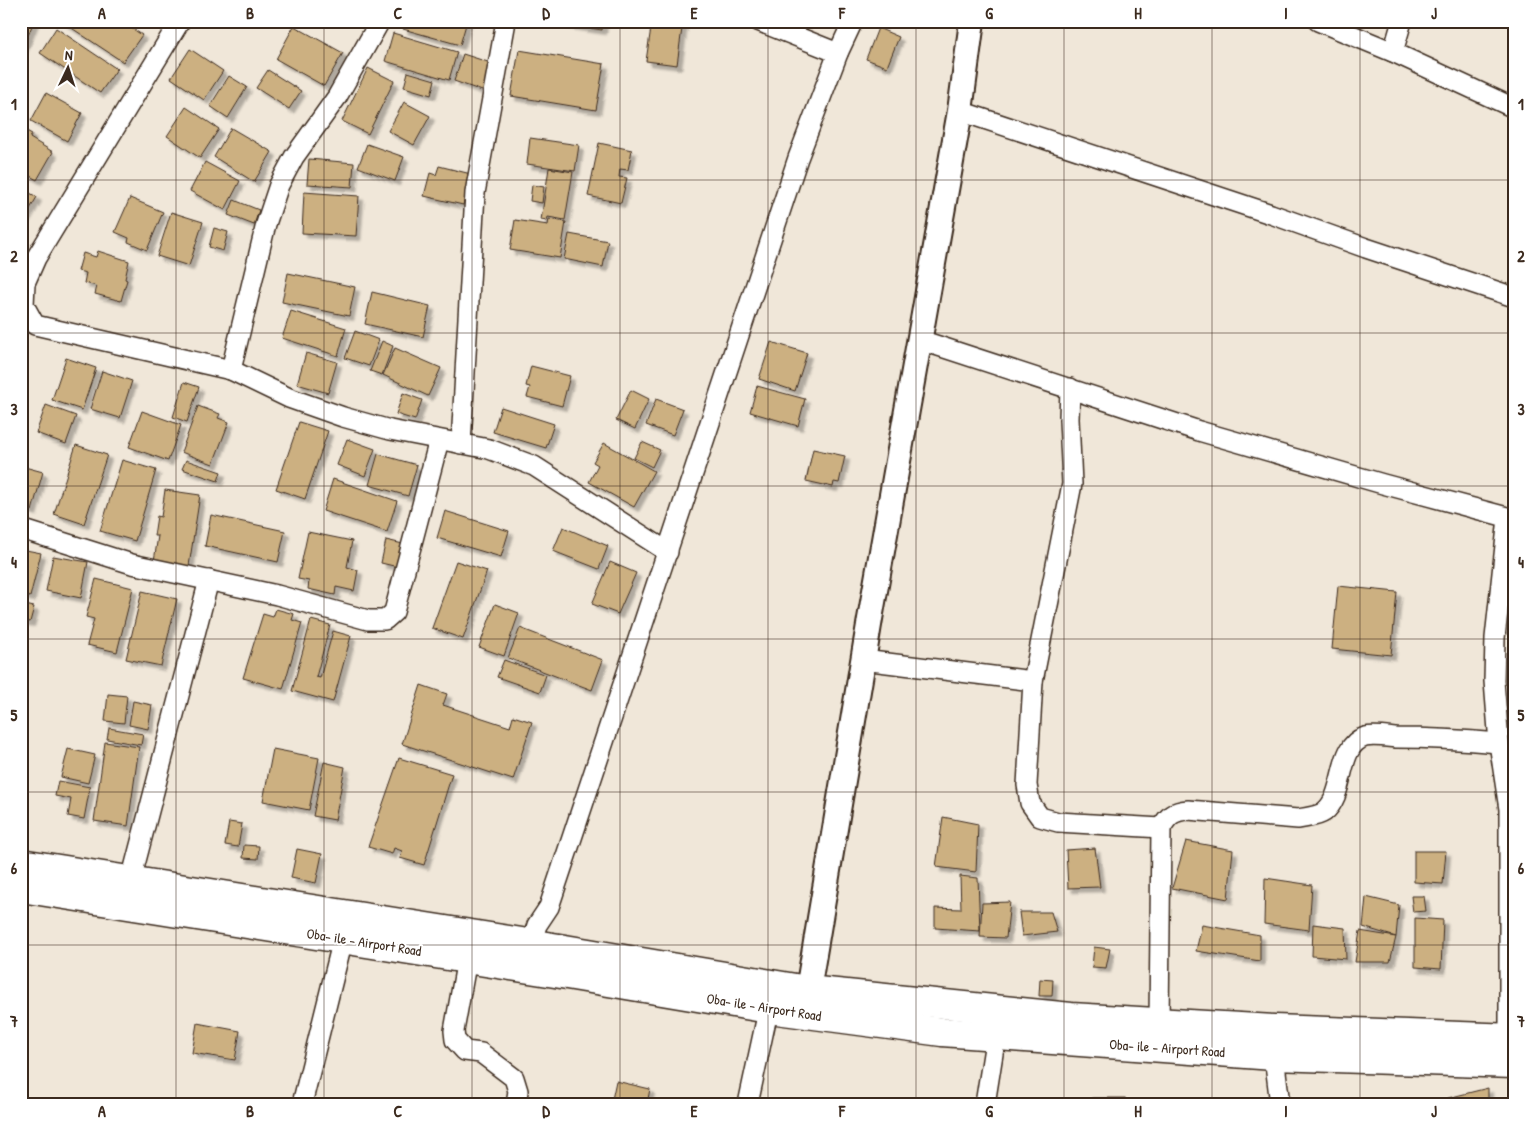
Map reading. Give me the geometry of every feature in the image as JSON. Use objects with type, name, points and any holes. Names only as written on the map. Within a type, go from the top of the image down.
[{"type":"main road","name":"Oba- ile - Airport Road","points":[[21,862],[531,944],[942,1032],[1274,1056],[1514,1064]]},
{"type":"main road","name":"Oba- ile - Airport Road","points":[[21,888],[467,959],[771,996]]},
{"type":"main road","name":"Oba- ile - Airport Road","points":[[805,1002],[943,1005],[1159,1023],[1511,1038]]},
{"type":"main road","points":[[942,1032],[943,1005]]},
{"type":"street","points":[[180,21],[36,258],[24,283],[23,305],[35,325],[231,370],[289,398],[343,418],[390,430],[489,449],[534,466],[668,552]]},
{"type":"street","points":[[231,370],[266,224],[279,185],[294,157],[336,97],[380,21]]},
{"type":"street","points":[[461,444],[475,193],[506,21]]},
{"type":"street","points":[[758,21],[838,53]]},
{"type":"street","points":[[531,944],[536,925],[550,907],[798,158],[852,21]]},
{"type":"street","points":[[805,1002],[960,111],[972,21]]},
{"type":"street","points":[[1318,21],[1393,52],[1514,108]]},
{"type":"street","points":[[1393,52],[1402,21]]},
{"type":"street","points":[[960,111],[1514,297]]},
{"type":"street","points":[[920,340],[1199,430],[1511,518],[1495,638],[1494,681],[1499,742],[1510,809],[1511,1038]]},
{"type":"street","points":[[1070,388],[1069,427],[1072,484],[1033,681],[1027,785],[1030,804],[1040,817],[1058,822],[1161,828]]},
{"type":"street","points":[[21,529],[132,564],[276,595],[368,620],[385,620],[394,612],[439,440]]},
{"type":"street","points":[[131,880],[209,580]]},
{"type":"street","points":[[863,660],[1033,681]]},
{"type":"street","points":[[1159,1023],[1161,828],[1169,815],[1178,810],[1298,819],[1324,812],[1338,791],[1343,765],[1354,744],[1366,737],[1499,742]]},
{"type":"street","points":[[302,1104],[343,939]]},
{"type":"street","points":[[467,959],[454,1031],[455,1040],[465,1051],[481,1053],[514,1078],[518,1090],[516,1104]]},
{"type":"street","points":[[748,1104],[771,996]]},
{"type":"street","points":[[985,1104],[996,1035]]},
{"type":"street","points":[[1274,1056],[1280,1104]]},
{"type":"building","points":[[21,21],[34,21],[22,50],[21,50]]},
{"type":"building","points":[[61,21],[121,21],[142,35],[123,62]]},
{"type":"building","points":[[406,21],[467,21],[460,45],[403,29]]},
{"type":"building","points":[[563,21],[603,21],[602,30],[563,24]]},
{"type":"building","points":[[652,21],[683,21],[677,65],[646,61]]},
{"type":"building","points":[[294,26],[343,53],[324,86],[276,59]]},
{"type":"building","points":[[56,28],[117,69],[100,93],[40,53]]},
{"type":"building","points":[[878,28],[899,37],[887,67],[866,59]]},
{"type":"building","points":[[393,33],[457,52],[449,80],[385,61]]},
{"type":"building","points":[[190,49],[223,71],[204,100],[171,78]]},
{"type":"building","points":[[519,50],[604,64],[596,110],[511,96]]},
{"type":"building","points":[[463,54],[494,64],[485,92],[454,81]]},
{"type":"building","points":[[368,68],[394,81],[368,134],[342,121]]},
{"type":"building","points":[[268,70],[301,91],[289,109],[256,88]]},
{"type":"building","points":[[408,72],[435,80],[431,95],[404,87]]},
{"type":"building","points":[[229,76],[247,87],[228,118],[210,106]]},
{"type":"building","points":[[46,93],[82,113],[67,141],[31,121]]},
{"type":"building","points":[[404,102],[430,116],[414,145],[388,131]]},
{"type":"building","points":[[186,107],[219,129],[200,158],[167,136]]},
{"type":"building","points":[[21,128],[32,134],[30,138],[53,152],[37,180],[21,171]]},
{"type":"building","points":[[231,128],[272,152],[254,182],[214,157]]},
{"type":"building","points":[[530,138],[579,145],[575,171],[527,164]]},
{"type":"building","points":[[599,143],[632,150],[628,170],[620,169],[619,177],[627,178],[621,203],[588,196]]},
{"type":"building","points":[[367,144],[404,157],[395,181],[358,167]]},
{"type":"building","points":[[309,159],[354,163],[352,187],[307,184]]},
{"type":"building","points":[[205,162],[240,181],[225,210],[190,191]]},
{"type":"building","points":[[439,166],[471,174],[463,205],[424,196],[430,173],[436,175]]},
{"type":"building","points":[[549,168],[573,172],[565,220],[548,217],[547,221],[541,220]]},
{"type":"building","points":[[532,185],[544,187],[542,203],[530,201]]},
{"type":"building","points":[[21,188],[37,197],[21,224]]},
{"type":"building","points":[[304,192],[359,196],[356,236],[302,233]]},
{"type":"building","points":[[130,198],[163,212],[147,250],[128,242],[129,238],[115,232]]},
{"type":"building","points":[[234,200],[259,210],[254,225],[228,215]]},
{"type":"building","points":[[171,212],[203,222],[189,266],[157,256]]},
{"type":"building","points":[[549,219],[566,222],[560,258],[510,250],[515,220],[548,225]]},
{"type":"building","points":[[214,228],[228,232],[223,251],[209,247]]},
{"type":"building","points":[[569,234],[608,241],[603,267],[564,259]]},
{"type":"building","points":[[98,251],[129,261],[125,279],[127,280],[121,301],[95,294],[97,286],[84,283],[86,273],[78,271],[83,253],[96,257]]},
{"type":"building","points":[[288,273],[355,287],[349,316],[282,302]]},
{"type":"building","points":[[372,292],[430,306],[423,337],[365,324]]},
{"type":"building","points":[[291,311],[346,328],[338,356],[282,338]]},
{"type":"building","points":[[355,331],[379,340],[369,366],[345,358]]},
{"type":"building","points":[[382,341],[393,346],[382,375],[370,371]]},
{"type":"building","points":[[771,342],[807,353],[795,391],[759,379]]},
{"type":"building","points":[[395,348],[441,368],[428,396],[383,375]]},
{"type":"building","points":[[306,353],[337,362],[328,393],[297,384]]},
{"type":"building","points":[[66,358],[96,368],[82,410],[52,400]]},
{"type":"building","points":[[531,366],[570,376],[562,406],[527,397],[530,387],[526,386]]},
{"type":"building","points":[[102,371],[132,381],[120,418],[90,409]]},
{"type":"building","points":[[184,382],[199,387],[187,422],[173,417]]},
{"type":"building","points":[[757,386],[805,399],[798,426],[750,412]]},
{"type":"building","points":[[631,390],[649,399],[635,429],[616,420]]},
{"type":"building","points":[[403,393],[422,400],[415,420],[396,414]]},
{"type":"building","points":[[656,399],[683,409],[673,435],[646,425]]},
{"type":"building","points":[[46,405],[76,416],[66,444],[36,433]]},
{"type":"building","points":[[198,406],[220,414],[218,418],[229,422],[213,464],[181,452]]},
{"type":"building","points":[[501,407],[554,424],[546,448],[493,432]]},
{"type":"building","points":[[142,411],[181,425],[168,461],[129,447]]},
{"type":"building","points":[[299,422],[328,431],[305,499],[276,489]]},
{"type":"building","points":[[347,439],[375,449],[365,476],[337,465]]},
{"type":"building","points":[[642,442],[660,450],[652,467],[634,458]]},
{"type":"building","points":[[604,443],[654,471],[634,507],[589,482],[598,465],[593,462]]},
{"type":"building","points":[[76,445],[107,455],[84,524],[54,514]]},
{"type":"building","points":[[813,449],[845,456],[839,483],[834,482],[833,487],[806,481]]},
{"type":"building","points":[[378,454],[417,465],[408,496],[369,485]]},
{"type":"building","points":[[122,460],[156,470],[135,541],[100,531]]},
{"type":"building","points":[[186,460],[221,472],[218,481],[182,469]]},
{"type":"building","points":[[21,466],[43,472],[32,511],[21,507]]},
{"type":"building","points":[[333,479],[397,501],[387,532],[323,511]]},
{"type":"building","points":[[165,490],[200,495],[189,566],[154,561],[158,536],[154,536],[157,516],[161,517]]},
{"type":"building","points":[[445,511],[509,531],[501,557],[437,538]]},
{"type":"building","points":[[211,515],[285,531],[278,562],[205,546]]},
{"type":"building","points":[[563,527],[608,546],[599,569],[553,551]]},
{"type":"building","points":[[308,532],[352,541],[347,567],[358,570],[354,591],[336,587],[335,595],[308,589],[309,581],[298,579]]},
{"type":"building","points":[[386,540],[403,544],[398,567],[381,563]]},
{"type":"building","points":[[21,549],[41,553],[30,597],[21,595]]},
{"type":"building","points":[[53,556],[88,562],[81,598],[46,591]]},
{"type":"building","points":[[456,561],[487,571],[463,639],[432,628]]},
{"type":"building","points":[[610,562],[636,573],[618,614],[592,604]]},
{"type":"building","points":[[96,579],[133,588],[117,652],[87,645],[94,619],[86,617]]},
{"type":"building","points":[[1338,586],[1397,592],[1391,655],[1332,649]]},
{"type":"building","points":[[142,591],[177,599],[161,666],[126,659]]},
{"type":"building","points":[[21,604],[34,607],[30,622],[21,620]]},
{"type":"building","points":[[495,604],[519,613],[504,656],[479,647]]},
{"type":"building","points":[[276,609],[294,614],[292,620],[302,623],[283,689],[243,678],[263,614],[273,617]]},
{"type":"building","points":[[311,620],[330,625],[316,677],[320,678],[333,631],[351,636],[333,702],[292,691]]},
{"type":"building","points":[[520,628],[603,660],[592,690],[508,658]]},
{"type":"building","points":[[504,660],[546,675],[540,692],[497,677]]},
{"type":"building","points":[[421,685],[447,694],[443,705],[510,727],[513,716],[532,722],[513,780],[402,744]]},
{"type":"building","points":[[108,694],[127,696],[124,723],[105,721]]},
{"type":"building","points":[[133,701],[152,705],[148,729],[129,725]]},
{"type":"building","points":[[109,728],[143,734],[141,745],[107,739]]},
{"type":"building","points":[[105,742],[139,747],[128,826],[94,821]]},
{"type":"building","points":[[68,749],[95,755],[88,783],[61,777]]},
{"type":"building","points":[[273,749],[319,758],[309,810],[263,801]]},
{"type":"building","points":[[399,758],[452,774],[424,865],[400,858],[402,851],[394,848],[392,854],[368,847]]},
{"type":"building","points":[[324,762],[345,767],[335,820],[313,816]]},
{"type":"building","points":[[58,781],[90,787],[84,819],[68,816],[71,799],[55,796]]},
{"type":"building","points":[[943,817],[978,824],[976,872],[936,867]]},
{"type":"building","points":[[229,822],[242,824],[238,847],[225,845]]},
{"type":"building","points":[[1186,841],[1233,850],[1228,899],[1172,888]]},
{"type":"building","points":[[244,845],[259,846],[258,859],[243,858]]},
{"type":"building","points":[[1095,848],[1100,887],[1068,888],[1066,850]]},
{"type":"building","points":[[297,849],[322,854],[316,883],[291,878]]},
{"type":"building","points":[[1414,851],[1446,851],[1443,884],[1414,882]]},
{"type":"building","points":[[960,876],[978,878],[980,931],[935,928],[935,908],[961,909]]},
{"type":"building","points":[[1265,878],[1312,885],[1309,930],[1264,924]]},
{"type":"building","points":[[1411,896],[1424,896],[1426,911],[1413,912]]},
{"type":"building","points":[[1366,897],[1399,905],[1396,937],[1363,927]]},
{"type":"building","points":[[1010,902],[1006,938],[980,937],[982,903]]},
{"type":"building","points":[[1019,912],[1051,912],[1057,932],[1022,936]]},
{"type":"building","points":[[1415,918],[1443,920],[1441,969],[1415,967]]},
{"type":"building","points":[[1313,924],[1345,928],[1346,959],[1312,956]]},
{"type":"building","points":[[1202,925],[1260,935],[1260,961],[1196,951]]},
{"type":"building","points":[[1360,931],[1396,937],[1390,962],[1355,962]]},
{"type":"building","points":[[1094,947],[1110,949],[1106,968],[1092,967]]},
{"type":"building","points":[[1040,979],[1053,980],[1052,996],[1039,996]]},
{"type":"building","points":[[197,1023],[240,1031],[235,1060],[192,1053]]},
{"type":"building","points":[[616,1081],[650,1089],[647,1104],[611,1104]]},
{"type":"building","points":[[1488,1088],[1488,1104],[1450,1104],[1448,1098]]},
{"type":"building","points":[[1092,1098],[1125,1098],[1125,1104],[1092,1104]]}]
